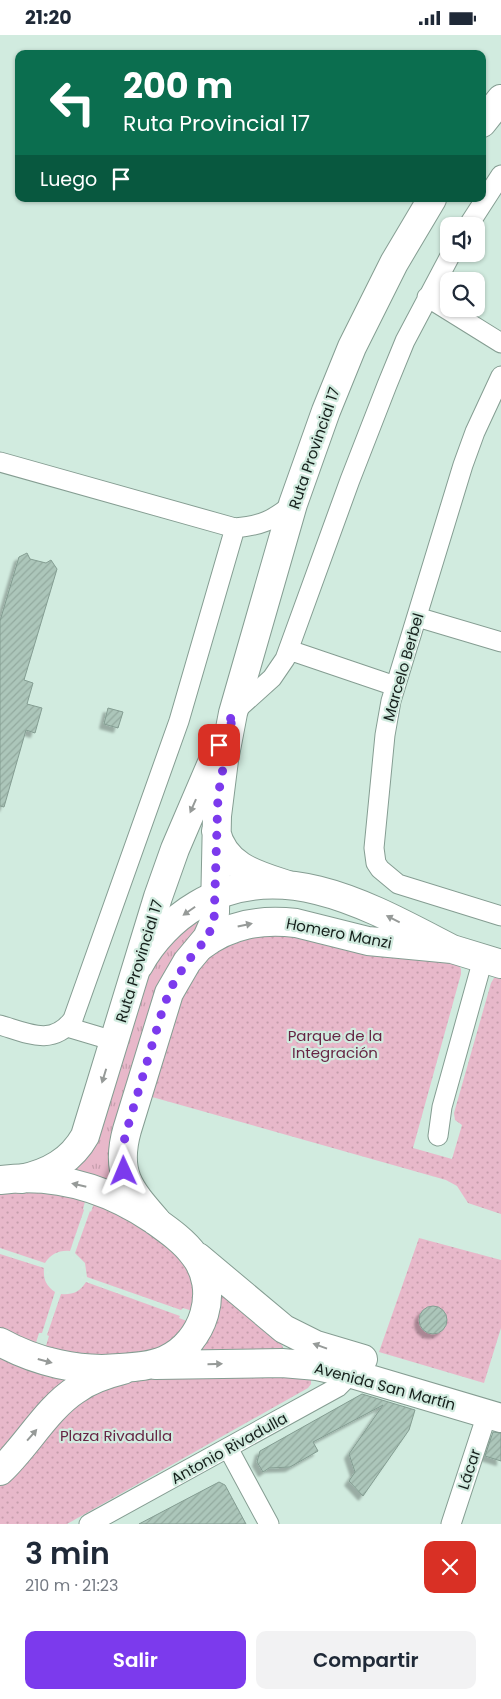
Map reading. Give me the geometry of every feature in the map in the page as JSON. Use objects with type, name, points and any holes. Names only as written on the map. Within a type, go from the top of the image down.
[{"type":"main road","points":[[486,118],[501,99]]},
{"type":"main road","name":"Ruta Provincial 17","points":[[158,1223],[132,1191],[127,1181],[122,1148],[166,999],[180,972],[201,946],[214,922],[216,831],[221,778],[233,713],[294,504],[326,411],[352,347],[394,263],[430,202]]},
{"type":"main road","name":"Ruta Provincial 17","points":[[10,1180],[32,1177],[51,1170],[68,1159],[80,1144],[91,1119],[169,865],[233,713]]},
{"type":"main road","points":[[216,831],[221,846],[236,863],[250,872],[288,885]]},
{"type":"main road","name":"Homero Manzi","points":[[134,977],[145,955],[166,929],[192,908],[216,896],[249,887],[265,885],[288,885],[323,892],[362,904],[452,949]]},
{"type":"main road","name":"Homero Manzi","points":[[201,946],[212,938],[233,928],[271,921],[296,923],[368,941],[452,949],[496,959]]},
{"type":"main road","points":[[10,1180],[34,1179],[66,1182],[96,1189],[128,1204],[158,1223]]},
{"type":"main road","name":"Avenida San Martín","points":[[158,1223],[284,1329],[352,1365],[496,1411]]},
{"type":"main road","points":[[0,1471],[55,1408],[75,1390],[100,1376],[165,1360],[176,1354],[194,1337],[205,1313],[207,1288],[205,1276],[194,1254]]},
{"type":"main road","points":[[0,1342],[24,1354],[60,1364],[97,1369],[140,1366]]},
{"type":"main road","name":"Avenida San Martín","points":[[140,1366],[282,1363],[317,1366],[352,1365]]},
{"type":"street","points":[[486,198],[501,175]]},
{"type":"street","points":[[474,217],[484,202]]},
{"type":"street","points":[[233,713],[272,678],[289,649],[332,529],[405,341],[447,262]]},
{"type":"street","points":[[427,297],[501,343]]},
{"type":"street","name":"Marcelo Berbel","points":[[501,376],[469,448],[395,686],[383,751],[374,848],[376,863],[391,879],[406,887],[501,916]]},
{"type":"street","points":[[0,462],[235,528],[258,525],[277,517],[294,504]]},
{"type":"street","points":[[0,1025],[40,1036],[51,1035],[60,1033],[67,1027],[77,1011],[178,721],[235,528]]},
{"type":"street","points":[[417,617],[501,642]]},
{"type":"street","points":[[289,649],[395,686]]},
{"type":"street","points":[[438,1136],[442,1107],[496,959]]},
{"type":"street","points":[[67,1027],[114,1041]]},
{"type":"street","name":"Antonio Rivadulla","points":[[89,1524],[338,1387],[346,1379],[352,1365]]},
{"type":"street","name":"Lácar","points":[[451,1524],[496,1411]]},
{"type":"street","points":[[228,1448],[269,1524]]},
{"type":"green space","points":[[208,907],[115,1181],[111,1183],[71,1173],[134,1002],[164,946]]},
{"type":"green space","name":"Parque de la Integración","points":[[252,930],[402,949],[458,964],[461,974],[413,1148],[452,1159],[462,1125],[455,1120],[454,1113],[491,983],[494,978],[501,975],[501,1214],[468,1203],[457,1186],[446,1180],[145,1095],[168,1014],[197,961]]},
{"type":"green space","points":[[22,1189],[86,1198],[84,1210],[70,1251],[56,1253],[45,1263],[0,1248],[0,1190]]},
{"type":"green space","points":[[95,1200],[150,1228],[193,1273],[196,1312],[183,1308],[181,1310],[87,1277],[85,1263],[75,1253]]},
{"type":"green space","points":[[419,1238],[501,1260],[501,1328],[484,1383],[379,1352]]},
{"type":"green space","points":[[0,1254],[44,1268],[46,1282],[55,1292],[42,1333],[39,1333],[35,1346],[0,1331]]},
{"type":"green space","points":[[214,1281],[282,1345],[284,1350],[200,1356],[196,1349]]},
{"type":"green space","points":[[86,1282],[180,1316],[179,1318],[192,1323],[175,1344],[118,1359],[45,1349],[49,1336],[47,1335],[61,1294],[75,1292]]},
{"type":"green space","points":[[0,1357],[71,1377],[0,1459]]},
{"type":"green space","name":"Plaza Rivadulla","points":[[162,1374],[311,1377],[311,1384],[308,1388],[67,1524],[0,1524],[0,1482],[92,1388]]},
{"type":"building","points":[[27,553],[30,559],[46,563],[51,560],[57,569],[24,680],[33,683],[27,704],[42,708],[35,733],[26,730],[4,807],[0,806],[0,621],[19,557]]},
{"type":"building","points":[[108,708],[123,712],[118,728],[104,724]]},
{"type":"building","points":[[433,1306],[443,1310],[447,1320],[443,1330],[433,1334],[423,1330],[419,1320],[423,1310]]},
{"type":"building","points":[[362,1394],[415,1410],[409,1430],[363,1496],[349,1481],[355,1472],[349,1454],[383,1405],[313,1442],[318,1451],[290,1467],[269,1468],[263,1472],[257,1462],[260,1451]]},
{"type":"building","points":[[493,1432],[501,1433],[501,1461],[485,1456]]},
{"type":"building","points":[[219,1482],[225,1485],[246,1524],[139,1524]]},
{"type":"route","points":[[124,1171],[122,1148],[164,1005],[174,982],[187,962],[207,938],[214,922],[218,796],[233,713],[219,745]]}]
